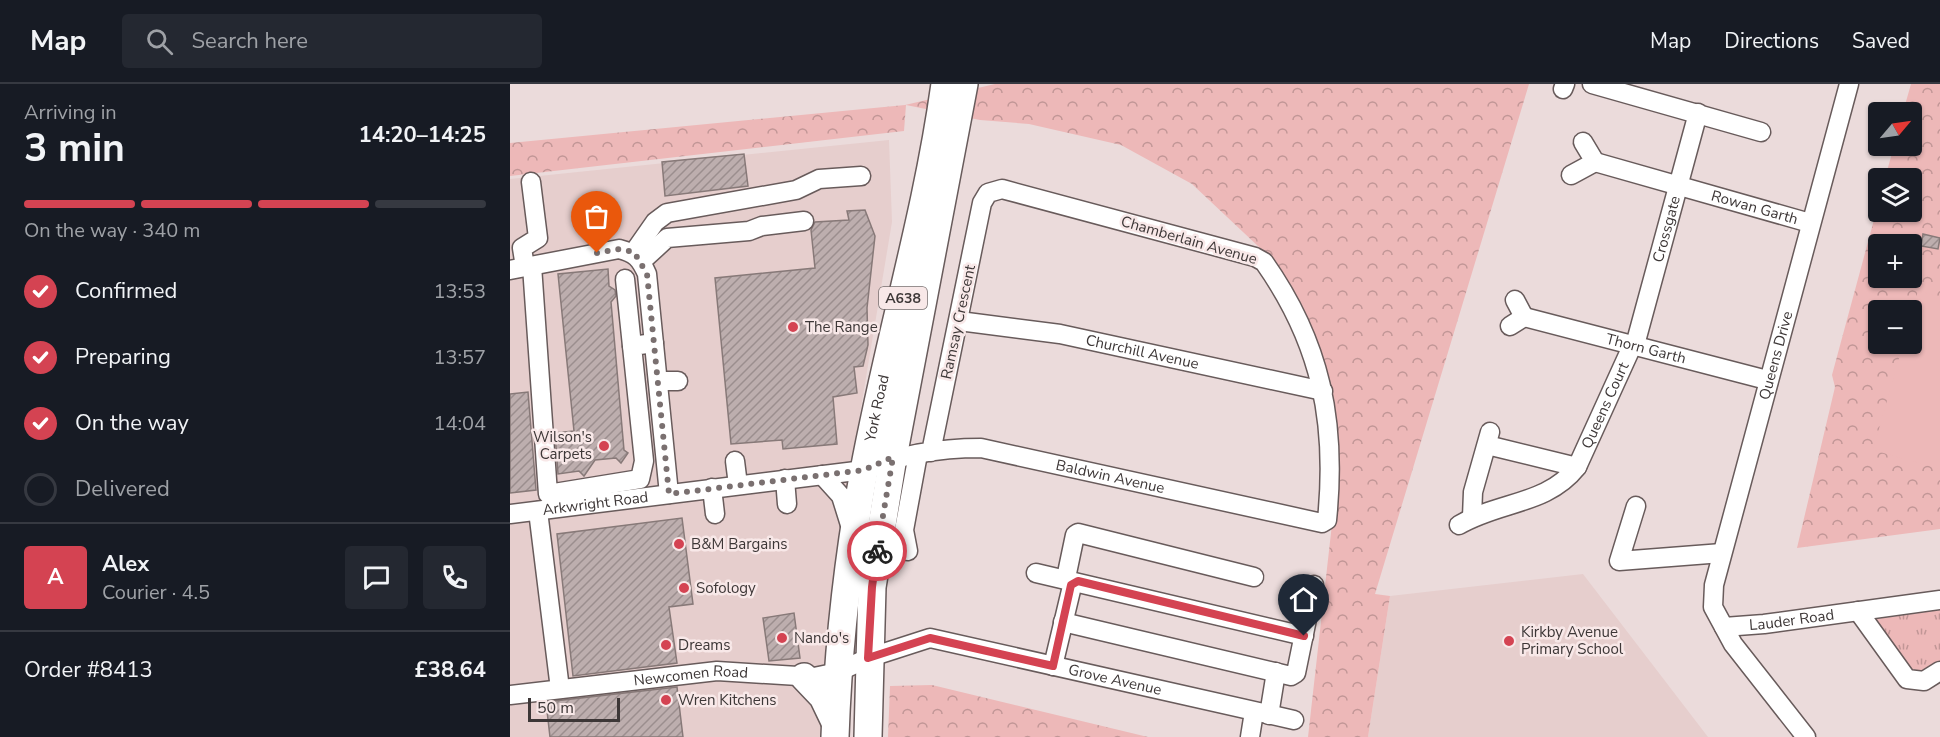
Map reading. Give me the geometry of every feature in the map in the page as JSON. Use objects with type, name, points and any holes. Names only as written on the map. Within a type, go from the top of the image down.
[{"type":"highway","name":"York Road","points":[[868,737],[868,658],[872,587],[914,454],[953,90]]},
{"type":"highway","name":"York Road","points":[[835,730],[838,672],[864,470],[948,125]]},
{"type":"highway","points":[[804,677],[823,697],[835,730]]},
{"type":"street","points":[[1592,84],[1761,132]]},
{"type":"street","name":"Queens Drive","points":[[1806,737],[1733,644],[1713,607],[1714,585],[1767,380],[1849,84]]},
{"type":"street","name":"Crossgate","points":[[1634,345],[1698,113]]},
{"type":"street","points":[[1571,175],[1595,162],[1583,142]]},
{"type":"street","name":"Rowan Garth","points":[[1595,162],[1810,223]]},
{"type":"street","points":[[638,257],[651,227],[667,213],[796,190],[819,178],[861,176]]},
{"type":"street","points":[[531,182],[538,238],[522,248],[522,267],[560,689]]},
{"type":"street","name":"Chamberlain Avenue","points":[[988,193],[1002,189],[1255,256],[1270,272],[1302,331],[1323,391],[1331,443],[1331,478],[1326,522]]},
{"type":"street","name":"Ramsay Crescent","points":[[908,551],[904,530],[914,454],[959,321],[982,202],[988,193]]},
{"type":"street","points":[[638,257],[667,238],[748,231],[762,226],[804,221]]},
{"type":"street","points":[[522,267],[619,249],[638,257],[647,274],[669,494]]},
{"type":"street","points":[[545,505],[640,479],[644,461],[625,279]]},
{"type":"street","name":"Thorn Garth","points":[[1515,300],[1517,321],[1634,345],[1767,380]]},
{"type":"street","name":"Churchill Avenue","points":[[959,321],[1060,334],[1323,391]]},
{"type":"street","points":[[632,346],[654,343]]},
{"type":"street","name":"Queens Court","points":[[1577,467],[1489,439],[1465,521],[1488,510],[1539,496],[1557,487],[1577,467],[1634,345]]},
{"type":"street","points":[[658,381],[678,381]]},
{"type":"street","name":"Baldwin Avenue","points":[[914,454],[981,448],[1007,452],[1326,522]]},
{"type":"street","name":"Arkwright Road","points":[[510,514],[545,505],[669,494],[864,470],[914,454]]},
{"type":"street","points":[[735,461],[738,485]]},
{"type":"street","points":[[822,475],[841,496],[854,538]]},
{"type":"street","points":[[785,479],[786,504]]},
{"type":"street","points":[[712,489],[715,514]]},
{"type":"street","points":[[1636,506],[1619,561],[1722,553]]},
{"type":"street","points":[[1053,666],[1078,533],[1254,577]]},
{"type":"street","points":[[1036,573],[1304,636]]},
{"type":"street","points":[[1063,622],[1291,676],[1296,673],[1314,585]]},
{"type":"street","name":"Lauder Road","points":[[1724,627],[1940,600]]},
{"type":"street","points":[[1858,611],[1907,679],[1924,681],[1940,671]]},
{"type":"street","name":"Grove Avenue","points":[[868,658],[930,638],[1294,720]]},
{"type":"street","name":"Newcomen Road","points":[[510,694],[717,670],[804,677],[838,672],[868,658]]},
{"type":"street","points":[[1250,737],[1262,713],[1276,672]]},
{"type":"shaded area","points":[[889,140],[892,222],[843,515],[824,737],[510,737],[510,179]]},
{"type":"shaded area","name":"Kirkby Avenue Primary School","points":[[1583,574],[1708,737],[1368,737],[1390,596]]},
{"type":"green space","points":[[995,84],[1529,84],[1375,594],[1390,596],[1368,737],[1308,737],[1332,524],[1323,391],[1264,262],[1260,248],[1192,184],[1121,145],[1029,124],[980,120],[906,105],[904,131],[510,176],[510,143],[905,105]]},
{"type":"green space","points":[[1911,84],[1940,84],[1940,529],[1797,548],[1835,387],[1832,375],[1868,242],[1868,288],[1922,288],[1922,234],[1870,234],[1873,222],[1922,222],[1922,168],[1888,168],[1891,156],[1922,156],[1922,102],[1906,102]]},
{"type":"green space","points":[[1918,291],[1940,297],[1940,469],[1873,450],[1900,354],[1922,354],[1922,300],[1915,300]]},
{"type":"green space","points":[[1940,610],[1940,666],[1931,673],[1909,673],[1875,625],[1876,619]]},
{"type":"green space","points":[[932,685],[1148,737],[888,737],[890,686]]},
{"type":"building","points":[[744,154],[748,186],[665,196],[662,162]]},
{"type":"building","name":"The Range","points":[[865,210],[875,236],[867,308],[868,345],[863,366],[854,367],[857,393],[833,397],[837,444],[783,449],[782,440],[731,444],[715,278],[815,268],[811,230],[815,222],[849,220],[847,211]]},
{"type":"building","points":[[1923,234],[1940,238],[1938,249],[1922,246]]},
{"type":"building","points":[[608,269],[609,286],[615,290],[616,296],[611,302],[624,450],[628,453],[621,463],[616,458],[595,460],[584,476],[579,471],[558,474],[555,433],[574,431],[558,274]]},
{"type":"building","points":[[528,392],[536,490],[510,493],[510,394]]},
{"type":"building","points":[[682,518],[693,604],[669,607],[677,663],[573,676],[557,534]]},
{"type":"building","name":"Nando's","points":[[794,613],[800,658],[769,661],[763,618]]},
{"type":"building","points":[[677,687],[683,737],[550,737],[546,702]]},
{"type":"way so far","points":[[597,253],[619,249],[634,252],[642,261],[647,274],[669,494],[864,470],[893,457],[877,551]]},
{"type":"place","name":"The Range","points":[[793,327]]},
{"type":"place","name":"Wilson's Carpets","points":[[604,446]]},
{"type":"place","name":"B&M Bargains","points":[[679,544]]},
{"type":"place","name":"Sofology","points":[[684,588]]},
{"type":"place","name":"Nando's","points":[[782,638]]},
{"type":"place","name":"Kirkby Avenue Primary School","points":[[1509,641]]},
{"type":"place","name":"Dreams","points":[[666,645]]},
{"type":"place","name":"Wren Kitchens","points":[[666,700]]},
{"type":"route","points":[[877,551],[872,587],[868,658],[930,638],[947,640],[1053,666],[1071,585],[1078,581],[1304,636]]}]
